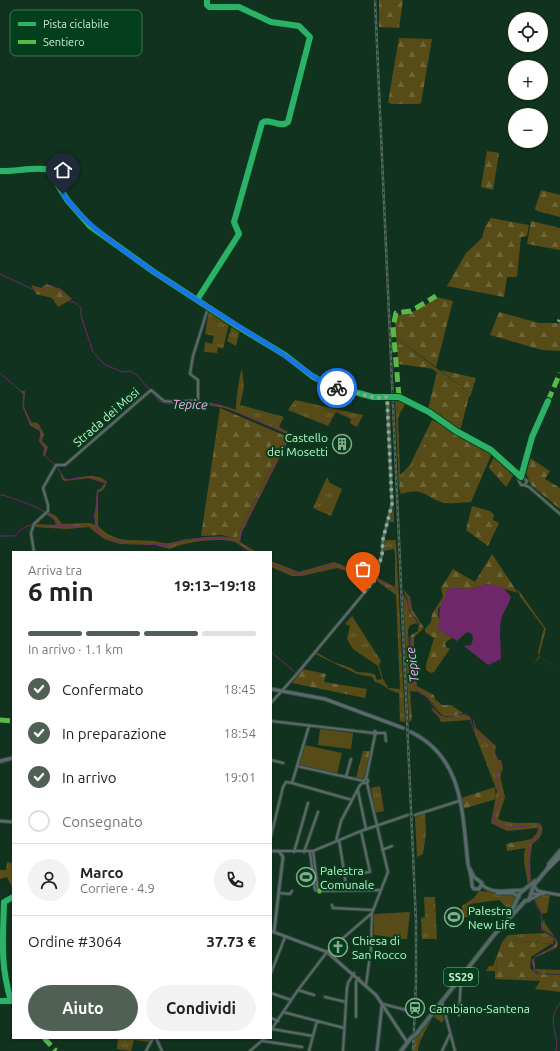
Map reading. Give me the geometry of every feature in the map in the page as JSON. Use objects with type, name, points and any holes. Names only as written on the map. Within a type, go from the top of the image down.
[{"type":"highway","points":[[548,868],[560,854]]},
{"type":"main road","points":[[272,689],[330,701],[403,728]]},
{"type":"main road","points":[[411,732],[427,741],[443,758],[452,774],[460,800],[473,888],[498,893],[513,893],[527,901],[534,886],[548,868]]},
{"type":"main road","points":[[0,761],[12,758]]},
{"type":"main road","points":[[519,897],[520,893],[536,880],[560,854]]},
{"type":"main road","points":[[470,869],[477,879],[480,880],[482,885],[495,891],[524,890],[530,894]]},
{"type":"main road","points":[[473,882],[477,879]]},
{"type":"main road","points":[[479,889],[482,885]]},
{"type":"main road","name":"SS29","points":[[401,1051],[407,1042],[417,1033],[506,920],[519,897]]},
{"type":"main road","name":"SS29","points":[[506,920],[527,901]]},
{"type":"street","points":[[197,300],[239,234],[234,226],[234,222],[262,123],[266,121],[283,125],[288,122],[310,37],[299,26],[271,22],[236,6],[209,7],[207,5],[207,0]]},
{"type":"street","points":[[0,171],[19,171],[42,168],[48,170],[68,201],[90,226],[208,308],[285,355],[320,381],[373,397],[396,397],[429,412],[456,432],[491,450],[506,462],[516,474],[519,481],[529,487],[560,514]]},
{"type":"street","name":"Strada dei Mosi","points":[[34,551],[31,533],[33,526],[46,513],[48,505],[43,488],[55,466],[65,465],[151,390],[164,401],[177,402],[198,400],[198,380],[190,374],[208,308]]},
{"type":"street","points":[[272,701],[374,581],[382,555],[383,539],[392,504],[387,397]]},
{"type":"street","points":[[519,481],[524,472],[532,437],[548,401]]},
{"type":"street","points":[[524,472],[529,487]]},
{"type":"street","points":[[516,474],[525,478]]},
{"type":"street","points":[[524,485],[527,481]]},
{"type":"street","points":[[272,721],[385,733],[386,741]]},
{"type":"street","points":[[292,783],[310,726]]},
{"type":"street","points":[[347,890],[338,841],[341,821],[358,791],[365,782],[368,781],[366,779],[375,733]]},
{"type":"street","points":[[346,777],[351,759]]},
{"type":"street","points":[[272,760],[283,763]]},
{"type":"street","points":[[297,766],[365,782]]},
{"type":"street","points":[[272,832],[283,787],[286,782],[352,800]]},
{"type":"street","points":[[365,782],[388,872],[372,911],[370,954],[366,985]]},
{"type":"street","points":[[358,791],[366,829]]},
{"type":"street","points":[[415,815],[460,800]]},
{"type":"street","points":[[294,852],[308,803]]},
{"type":"street","points":[[304,852],[318,812]]},
{"type":"street","points":[[272,851],[312,852],[366,829],[408,815]]},
{"type":"street","points":[[0,821],[12,822]]},
{"type":"street","points":[[344,875],[370,872],[361,831]]},
{"type":"street","points":[[382,850],[392,846]]},
{"type":"street","points":[[279,851],[284,857]]},
{"type":"street","points":[[289,852],[286,853],[284,857],[273,932],[328,952],[354,973],[383,1004],[407,1042]]},
{"type":"street","points":[[312,852],[315,890],[380,890]]},
{"type":"street","points":[[534,886],[536,891],[560,895]]},
{"type":"street","points":[[279,893],[290,894],[292,892]]},
{"type":"street","points":[[530,894],[547,893]]},
{"type":"street","points":[[527,901],[542,894]]},
{"type":"street","points":[[0,904],[12,898]]},
{"type":"street","points":[[3,941],[1,930],[4,902]]},
{"type":"street","points":[[332,905],[334,908],[372,911]]},
{"type":"street","points":[[272,1028],[298,990],[328,952],[372,911]]},
{"type":"street","points":[[272,970],[285,936]]},
{"type":"street","points":[[343,1051],[348,983],[354,973]]},
{"type":"street","points":[[356,1017],[356,982],[358,978]]},
{"type":"street","points":[[458,1015],[462,980],[460,978]]},
{"type":"street","points":[[298,990],[314,995]]},
{"type":"street","points":[[272,993],[291,1000]]},
{"type":"street","points":[[324,997],[346,1002]]},
{"type":"street","points":[[441,1001],[455,1051]]},
{"type":"street","points":[[383,1004],[406,1010]]},
{"type":"street","points":[[377,1051],[383,1004]]},
{"type":"street","points":[[435,1009],[442,1010],[444,1013]]},
{"type":"street","points":[[284,1012],[344,1028]]},
{"type":"street","points":[[272,1018],[278,1021]]},
{"type":"street","points":[[310,1051],[317,1021]]},
{"type":"street","points":[[272,1029],[313,1036]]},
{"type":"street","points":[[442,1051],[450,1033]]},
{"type":"street","points":[[146,1051],[154,1039]]},
{"type":"street","points":[[156,1039],[162,1051]]},
{"type":"street","points":[[250,1051],[262,1041],[302,1047]]},
{"type":"green space","points":[[379,0],[403,0],[399,28],[379,27]]},
{"type":"green space","points":[[399,38],[432,39],[421,103],[418,104],[391,104],[388,102]]},
{"type":"green space","points":[[487,151],[499,153],[493,190],[481,187]]},
{"type":"green space","points":[[541,190],[560,195],[560,217],[537,211],[535,209]]},
{"type":"green space","points":[[491,218],[529,225],[527,236],[521,237],[517,277],[507,277],[504,297],[447,286],[466,253],[482,238],[485,227]]},
{"type":"green space","points":[[531,221],[560,228],[560,250],[527,244]]},
{"type":"green space","points":[[46,284],[61,289],[72,299],[58,307],[52,298],[36,294],[31,285],[41,288]]},
{"type":"green space","points":[[437,297],[453,301],[436,367],[395,337],[395,316],[410,313],[421,308]]},
{"type":"green space","points":[[209,311],[229,324],[223,349],[218,347],[217,353],[204,352],[205,342],[212,344],[214,336],[205,334]]},
{"type":"green space","points":[[499,312],[539,323],[560,323],[560,351],[542,350],[490,335]]},
{"type":"green space","points":[[232,325],[240,330],[236,346],[227,341]]},
{"type":"green space","points":[[396,338],[471,394],[469,397],[397,342]]},
{"type":"green space","points":[[397,342],[435,369],[398,364]]},
{"type":"green space","points":[[242,369],[244,387],[240,405],[284,417],[279,427],[290,433],[289,435],[226,408],[199,404],[199,401],[223,405],[236,410]]},
{"type":"green space","points":[[440,370],[476,378],[471,394]]},
{"type":"green space","points":[[437,372],[469,397],[460,431],[428,409]]},
{"type":"green space","points":[[20,391],[25,391],[24,407],[31,422],[38,423],[44,434],[42,441],[48,447],[45,456],[43,455],[44,448],[39,441],[41,432],[30,425],[23,408],[23,394]]},
{"type":"green space","points":[[390,398],[394,522],[389,522],[393,492],[387,399]]},
{"type":"green space","points":[[395,398],[398,398],[406,403],[398,419],[400,475],[410,465],[432,420],[436,422],[413,467],[400,481],[399,488]]},
{"type":"green space","points":[[295,400],[363,415],[357,427],[350,423],[351,419],[336,412],[328,426],[288,410]]},
{"type":"green space","points":[[220,408],[286,436],[236,538],[221,535],[201,536]]},
{"type":"green space","points":[[436,421],[457,435],[492,453],[471,502],[446,503],[415,491],[401,494],[399,488],[400,481],[413,467]]},
{"type":"green space","points":[[286,436],[290,437],[242,532],[240,542],[254,551],[250,551],[234,542],[220,540],[184,544],[170,549],[155,545],[120,544],[104,539],[89,527],[67,529],[34,527],[35,524],[56,525],[54,519],[47,515],[48,512],[56,516],[62,524],[90,523],[95,525],[97,490],[102,488],[105,483],[90,478],[65,481],[62,479],[59,469],[63,477],[68,480],[93,476],[107,482],[104,489],[98,493],[98,526],[111,536],[124,540],[166,543],[210,537],[236,538]]},
{"type":"green space","points":[[495,454],[514,474],[506,487],[489,468]]},
{"type":"green space","points":[[530,458],[550,471],[545,479],[560,488],[560,509],[531,485],[526,473]]},
{"type":"green space","points":[[327,477],[330,483],[342,489],[331,516],[313,508]]},
{"type":"green space","points":[[472,506],[490,511],[494,515],[493,520],[499,523],[488,546],[466,530]]},
{"type":"green space","points":[[384,540],[396,540],[405,722],[400,721],[399,693],[392,691],[375,682],[372,677],[357,674],[315,654],[316,652],[333,662],[351,668],[357,672],[371,673],[375,675],[377,680],[382,679],[378,666],[353,649],[347,639],[350,626],[345,624],[352,616],[381,661],[379,665],[383,679],[388,688],[400,689],[396,595],[377,581],[372,585],[376,577],[395,587],[394,549],[384,551]]},
{"type":"green space","points":[[492,554],[518,593],[488,584],[470,589],[452,588],[447,590],[444,602],[438,609],[438,615],[441,621],[439,630],[452,638],[445,643],[446,647],[450,649],[434,672],[431,673],[426,670],[426,665],[434,638],[425,632],[425,629],[431,622],[432,614],[443,597],[441,588],[453,569],[475,582]]},
{"type":"green space","points":[[272,561],[299,572],[334,562],[374,575],[372,580],[337,568],[301,576],[292,576],[272,567]]},
{"type":"green space","points":[[517,588],[546,629],[539,656],[538,652],[544,628],[521,598]]},
{"type":"green space","points":[[403,589],[410,597],[412,609],[424,628],[414,637],[414,666],[417,686],[434,695],[435,699],[442,705],[451,705],[463,713],[449,716],[442,715],[428,698],[416,690],[414,686],[410,664],[410,647],[411,635],[418,631],[419,623],[410,611],[407,597]]},
{"type":"green space","points":[[403,594],[407,600],[409,611],[418,623],[410,625],[408,630],[411,678],[417,692],[410,691],[412,720],[409,722]]},
{"type":"green space","points":[[539,656],[560,669],[540,657],[534,664]]},
{"type":"green space","points":[[303,669],[326,674],[324,682],[367,689],[365,698],[292,683]]},
{"type":"green space","points":[[433,708],[438,714],[447,717],[465,715],[470,717],[471,724],[470,720],[441,722],[438,716],[431,709]]},
{"type":"green space","points":[[473,717],[476,728],[496,746],[495,752],[498,760],[501,760],[503,768],[500,776],[505,797],[498,819],[513,823],[539,823],[542,826],[540,836],[532,844],[530,861],[531,884],[528,885],[524,856],[527,844],[537,833],[538,828],[507,831],[491,823],[497,791],[475,734]]},
{"type":"green space","points":[[320,729],[353,733],[351,749],[318,745]]},
{"type":"green space","points":[[305,745],[342,753],[337,774],[299,765]]},
{"type":"green space","points":[[363,751],[370,751],[366,777],[361,779],[356,778]]},
{"type":"green space","points":[[380,786],[384,811],[375,813],[371,788]]},
{"type":"green space","points":[[495,787],[496,799],[463,809],[461,798]]},
{"type":"green space","points":[[425,813],[426,834],[423,854],[417,857],[415,816]]},
{"type":"green space","points":[[532,839],[526,848],[507,851],[506,844]]},
{"type":"green space","points":[[7,862],[12,863],[12,888],[7,877],[0,879],[0,870],[6,870]]},
{"type":"green space","points":[[479,891],[512,894],[517,897],[510,911],[499,900],[470,904],[471,917],[462,917],[462,906],[474,898]]},
{"type":"green space","points":[[550,895],[547,913],[543,913],[543,915],[534,899],[540,896]]},
{"type":"green space","points":[[424,897],[435,897],[437,939],[422,939],[421,918],[425,917]]},
{"type":"green space","points":[[410,912],[407,939],[374,935],[374,914]]},
{"type":"green space","points":[[544,919],[546,925],[555,937],[542,929],[541,926]]},
{"type":"green space","points":[[545,933],[554,938],[553,944],[509,940],[502,942],[508,935]]},
{"type":"green space","points":[[555,937],[558,944],[556,948],[534,958],[556,944]]},
{"type":"green space","points":[[509,940],[551,944],[531,957],[530,968],[537,974],[560,975],[560,992],[535,989],[540,981],[534,977],[497,977],[496,958],[502,942]]},
{"type":"green space","points":[[496,958],[497,977],[534,977],[540,981],[495,979],[495,971],[486,971],[489,966],[493,966]]},
{"type":"green space","points":[[534,958],[535,969],[560,970],[560,974],[541,974],[534,970],[532,960]]},
{"type":"green space","points":[[435,1012],[441,1013],[444,1019],[442,1023],[433,1016],[422,1038],[418,1051],[414,1051],[414,1038]]},
{"type":"green space","points":[[118,1039],[150,1039],[149,1042],[134,1040],[131,1051],[117,1049]]},
{"type":"shaded area","points":[[488,584],[503,587],[511,597],[501,618],[501,659],[488,665],[464,646],[471,645],[473,639],[472,634],[467,632],[457,641],[439,630],[438,625],[441,621],[439,613],[440,609],[447,590],[452,588],[470,589]]},
{"type":"waterway","name":"Tepice","points":[[0,274],[32,289],[42,290],[49,286],[53,290],[60,289],[62,295],[68,296],[70,302],[74,302],[81,308],[81,316],[93,352],[105,365],[123,372],[131,371],[137,375],[159,401],[166,404],[200,403],[219,405],[287,434],[287,439],[242,529],[239,544],[249,551]]},
{"type":"waterway","points":[[0,373],[24,394],[23,406],[31,423],[37,426],[40,430],[41,441],[45,446],[44,455],[55,465]]},
{"type":"waterway","points":[[57,467],[65,480],[86,477],[106,483],[97,493],[96,511],[94,514],[97,530]]},
{"type":"waterway","points":[[0,495],[26,503],[42,510],[49,515],[58,526]]},
{"type":"waterway","points":[[0,536],[15,536],[23,528],[31,525],[73,527],[86,525],[91,526],[105,538],[121,543],[170,545],[182,540],[206,538],[232,539],[238,542]]},
{"type":"waterway","name":"Tepice","points":[[272,564],[300,575],[334,564],[370,576],[398,589]]},
{"type":"waterway","name":"Tepice","points":[[404,593],[408,599],[409,611],[418,624]]},
{"type":"waterway","name":"Tepice","points":[[410,637],[412,678],[416,690],[428,698],[439,715],[449,718],[465,714],[470,717],[474,732],[487,741],[501,765],[501,769],[496,773],[500,794],[494,816],[496,823],[507,827],[538,825],[540,833],[531,842],[528,850],[528,884]]},
{"type":"waterway","points":[[272,653],[296,673]]},
{"type":"waterway","points":[[0,764],[12,760]]},
{"type":"waterway","name":"Tepice","points":[[534,902],[541,912],[542,930],[554,938],[556,943],[554,946],[532,960],[535,973],[560,974]]},
{"type":"waterway","name":"Tepice","points":[[556,1051],[557,1045],[553,1022],[556,1010],[560,1003]]},
{"type":"tunnel","points":[[403,728],[411,732]]},
{"type":"tunnel","points":[[408,815],[415,815]]},
{"type":"railway","points":[[375,0],[416,922],[416,983],[413,1051]]},
{"type":"marked path","points":[[399,397],[393,327],[396,313],[411,311],[436,296]]},
{"type":"marked path","points":[[548,401],[560,373]]},
{"type":"marked path","points":[[0,720],[12,721]]},
{"type":"marked path","points":[[45,1039],[56,1051]]},
{"type":"cycle path","points":[[197,300],[239,234],[234,222],[262,123],[268,121],[285,124],[288,122],[310,37],[299,26],[271,22],[239,7],[209,7],[207,5],[207,0]]},
{"type":"cycle path","points":[[0,171],[48,170],[68,201],[90,226],[154,272],[285,355],[312,376],[329,385],[373,397],[399,397],[429,412],[456,431],[491,450],[521,477],[532,437],[548,401]]},
{"type":"cycle path","points":[[0,1001],[11,1001],[5,975],[3,940],[4,902],[12,898]]},
{"type":"way so far","points":[[337,388],[376,398],[387,397],[392,504],[383,539],[382,555],[374,581],[363,593]]},
{"type":"place","name":"Castello dei Mosetti","points":[[342,444]]},
{"type":"place","name":"Palestra Comunale","points":[[306,877]]},
{"type":"place","name":"Palestra New Life","points":[[454,917]]},
{"type":"place","name":"Chiesa di San Rocco","points":[[338,947]]},
{"type":"place","name":"Cambiano-Santena","points":[[415,1008]]},
{"type":"route","points":[[63,194],[90,226],[154,272],[252,336],[285,355],[320,381],[337,388]]}]
